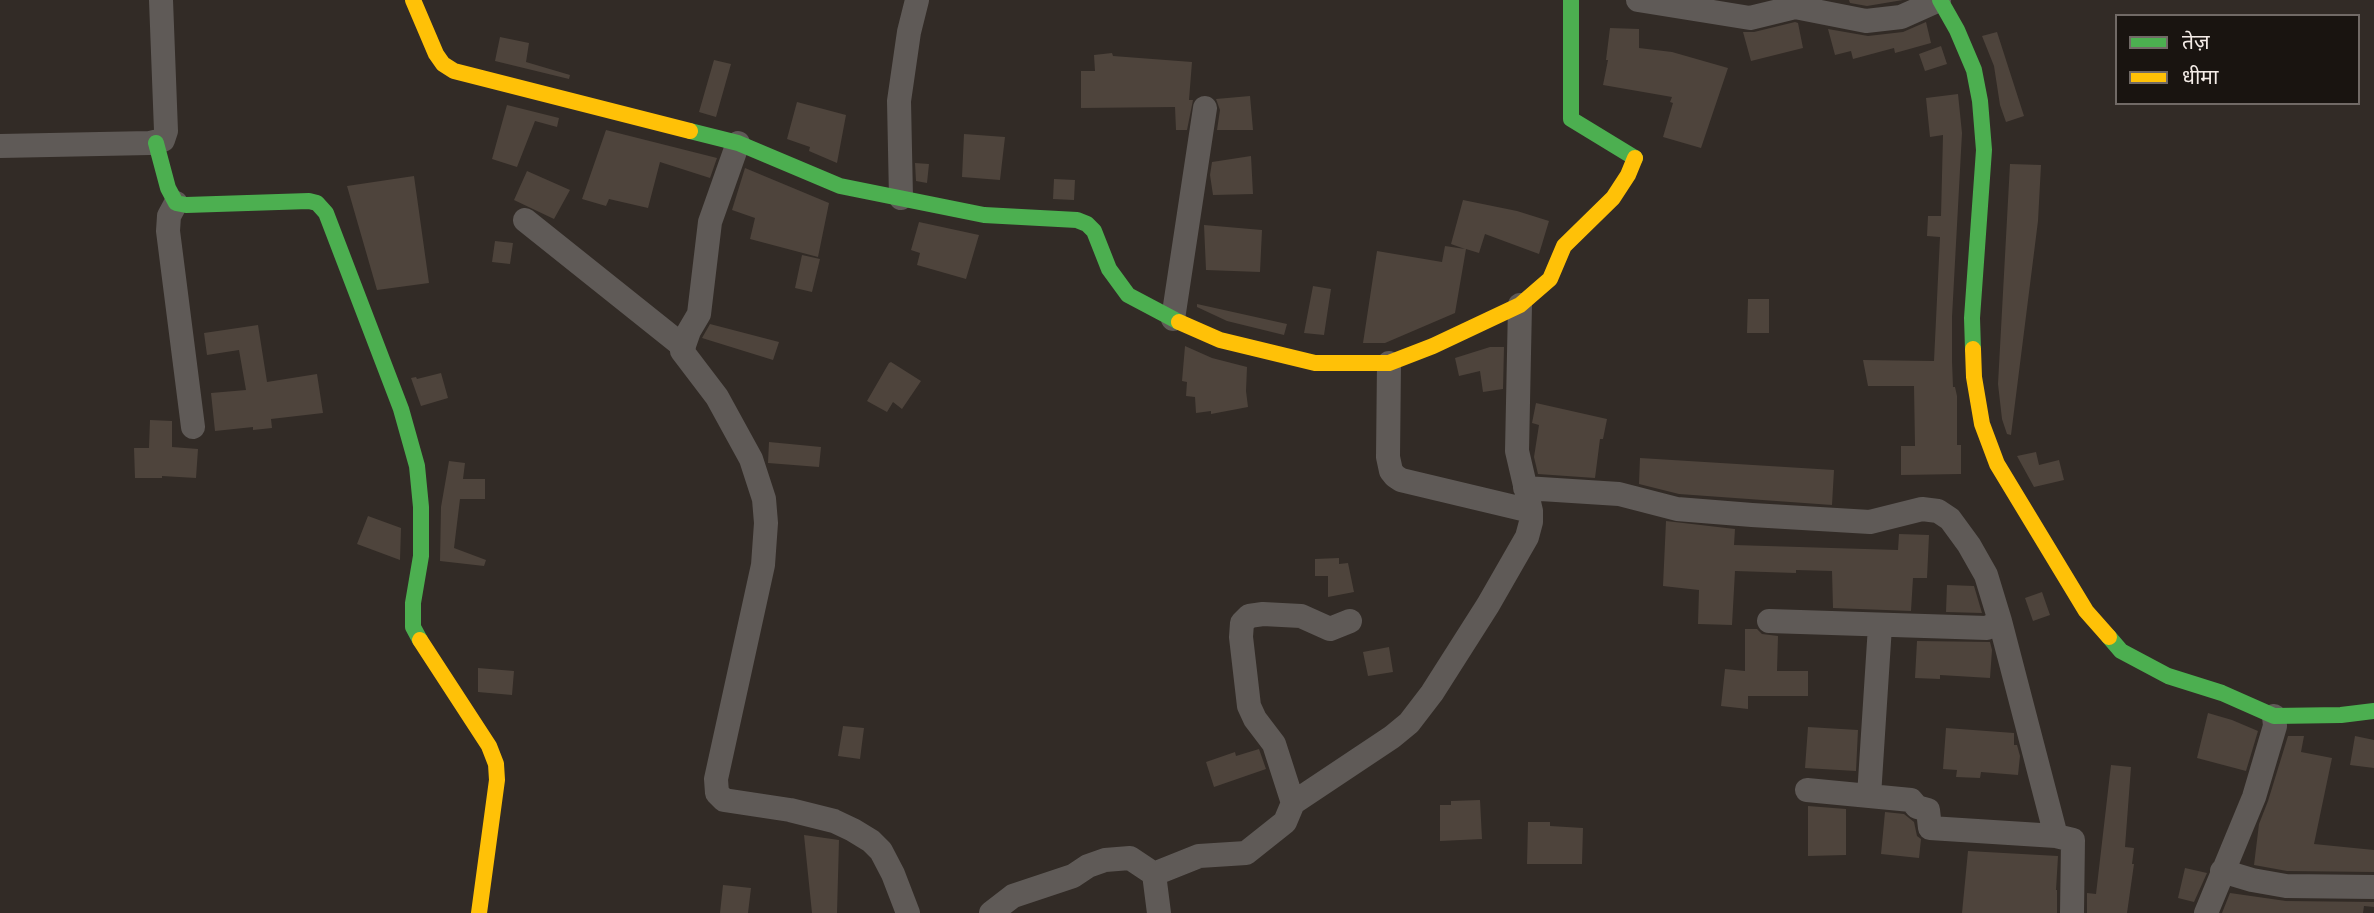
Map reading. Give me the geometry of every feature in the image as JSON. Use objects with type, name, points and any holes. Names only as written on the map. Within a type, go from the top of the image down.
[{"type":"street","points":[[0,146],[156,143],[163,140],[166,131],[161,0]]},
{"type":"street","points":[[413,0],[436,54],[447,68],[738,143],[840,186],[984,215],[1077,220],[1094,230],[1109,269],[1128,295],[1172,319],[1220,340],[1315,363],[1389,363],[1433,346],[1520,304],[1550,279],[1564,246],[1613,198],[1636,157],[1571,118],[1571,0]]},
{"type":"street","points":[[901,198],[899,101],[908,32],[917,0]]},
{"type":"street","points":[[1639,0],[1750,18],[1795,7],[1866,21],[1901,17],[1939,0],[1957,30],[1974,70],[1980,101],[1984,150],[1972,318],[1974,377],[1982,424],[1997,464],[2086,611],[2121,651],[2168,676],[2222,693],[2274,716],[2342,715],[2374,711]]},
{"type":"street","points":[[1172,319],[1205,108]]},
{"type":"street","points":[[156,143],[168,188],[176,203]]},
{"type":"street","points":[[738,143],[710,222],[699,314],[688,331],[682,351],[717,397],[751,459],[764,499],[766,523],[763,565],[716,779],[717,793],[724,800],[790,810],[835,821],[871,841],[881,852],[893,874],[908,913]]},
{"type":"street","points":[[176,203],[186,205],[309,201],[317,203],[326,213],[401,409],[415,457],[421,507],[421,556],[413,603],[413,627],[489,747],[496,764],[497,780],[479,913]]},
{"type":"street","points":[[176,203],[169,216],[168,231],[193,428]]},
{"type":"street","points":[[525,220],[684,347]]},
{"type":"street","points":[[1154,874],[1199,856],[1246,853],[1285,822],[1293,803],[1392,737],[1419,710],[1488,606],[1527,537],[1531,522],[1517,452],[1520,304]]},
{"type":"street","points":[[1389,363],[1388,457],[1391,471],[1401,480],[1528,500],[1583,491],[1619,494],[1677,509],[1870,522],[1922,509],[1938,511],[1950,519],[1986,575],[2056,836]]},
{"type":"street","points":[[1293,803],[1274,744],[1255,719],[1249,706],[1241,637],[1242,623],[1249,617],[1263,614],[1301,616],[1330,629],[1350,621]]},
{"type":"street","points":[[1769,621],[1987,628],[2000,621]]},
{"type":"street","points":[[1869,796],[1880,626]]},
{"type":"street","points":[[2206,913],[2254,797],[2274,726],[2274,716]]},
{"type":"street","points":[[1807,790],[1910,800],[1917,807],[1928,810],[1930,828],[2056,836],[2073,840],[2072,913]]},
{"type":"street","points":[[992,913],[1013,896],[1073,876],[1088,866],[1105,860],[1130,858],[1154,874]]},
{"type":"street","points":[[2222,871],[2287,886],[2374,887]]},
{"type":"street","points":[[1154,874],[1158,912]]},
{"type":"building","points":[[1849,0],[1903,0],[1867,6],[1850,3]]},
{"type":"building","points":[[1926,22],[1931,43],[1895,53],[1894,48],[1853,59],[1851,51],[1835,55],[1828,29],[1868,36],[1903,32]]},
{"type":"building","points":[[1798,23],[1803,48],[1751,61],[1743,32]]},
{"type":"building","points":[[1610,28],[1639,29],[1639,48],[1672,52],[1728,68],[1701,148],[1663,137],[1673,103],[1670,102],[1672,97],[1603,85]]},
{"type":"building","points":[[1997,32],[2024,116],[2006,122],[2000,105],[1994,66],[1982,36]]},
{"type":"building","points":[[500,37],[529,43],[526,62],[570,75],[569,79],[495,61]]},
{"type":"building","points":[[1941,46],[1947,64],[1925,71],[1919,54]]},
{"type":"building","points":[[1112,53],[1113,56],[1192,62],[1189,100],[1193,100],[1187,130],[1176,130],[1175,107],[1081,108],[1081,71],[1095,71],[1094,55]]},
{"type":"building","points":[[714,60],[731,64],[716,117],[699,112]]},
{"type":"building","points":[[1958,94],[1962,133],[1952,361],[1953,387],[1957,396],[1957,445],[1961,445],[1961,474],[1901,475],[1901,446],[1915,446],[1914,386],[1868,386],[1863,360],[1934,361],[1940,237],[1927,236],[1928,216],[1941,216],[1943,135],[1930,137],[1926,98]]},
{"type":"building","points":[[1250,96],[1253,130],[1217,130],[1220,110],[1216,99]]},
{"type":"building","points":[[797,102],[846,115],[837,163],[809,151],[810,147],[787,139]]},
{"type":"building","points":[[507,105],[559,118],[557,127],[535,121],[517,167],[492,159]]},
{"type":"building","points":[[606,130],[717,158],[710,178],[660,162],[648,208],[609,199],[606,206],[582,199]]},
{"type":"building","points":[[964,134],[1005,137],[1000,180],[962,177]]},
{"type":"building","points":[[1251,156],[1253,194],[1213,195],[1210,175],[1212,162]]},
{"type":"building","points":[[915,163],[929,164],[927,183],[916,181]]},
{"type":"building","points":[[2010,164],[2041,165],[2038,221],[2011,435],[2007,434],[2002,419],[1998,384]]},
{"type":"building","points":[[745,168],[829,203],[818,257],[750,239],[755,218],[732,210]]},
{"type":"building","points":[[527,171],[570,190],[554,219],[514,200]]},
{"type":"building","points":[[414,176],[429,283],[377,290],[347,186]]},
{"type":"building","points":[[1054,179],[1075,180],[1074,200],[1053,199]]},
{"type":"building","points":[[1463,200],[1517,211],[1549,221],[1539,254],[1485,234],[1479,253],[1466,249],[1455,313],[1385,343],[1363,343],[1377,251],[1442,262],[1445,246],[1465,249],[1451,244]]},
{"type":"building","points":[[919,222],[979,235],[966,279],[917,265],[920,253],[911,250]]},
{"type":"building","points":[[1204,225],[1262,230],[1260,272],[1206,270]]},
{"type":"building","points":[[495,241],[513,243],[510,264],[492,262]]},
{"type":"building","points":[[802,255],[820,259],[812,292],[795,288]]},
{"type":"building","points":[[1313,286],[1331,289],[1324,335],[1304,333]]},
{"type":"building","points":[[1748,299],[1769,299],[1769,333],[1747,333]]},
{"type":"building","points":[[1197,304],[1287,324],[1284,335],[1227,321],[1197,307]]},
{"type":"building","points":[[710,324],[779,342],[773,360],[702,338]]},
{"type":"building","points":[[258,325],[267,382],[317,374],[323,413],[271,419],[272,428],[215,431],[211,393],[246,390],[239,350],[207,355],[204,333]]},
{"type":"building","points":[[1185,346],[1212,358],[1247,367],[1248,407],[1211,414],[1211,411],[1196,413],[1195,397],[1186,396],[1187,382],[1182,381]]},
{"type":"building","points":[[1490,347],[1504,347],[1503,389],[1483,392],[1480,371],[1459,376],[1455,358]]},
{"type":"building","points":[[891,362],[921,381],[902,409],[893,402],[887,412],[867,401]]},
{"type":"building","points":[[441,373],[448,398],[421,406],[411,378]]},
{"type":"building","points":[[1536,403],[1607,419],[1603,439],[1600,439],[1595,478],[1538,474],[1534,457],[1539,425],[1532,423]]},
{"type":"building","points":[[150,420],[172,421],[172,447],[198,449],[196,478],[135,478],[134,448],[149,448]]},
{"type":"building","points":[[769,442],[821,447],[819,467],[768,463]]},
{"type":"building","points":[[2036,452],[2039,465],[2059,460],[2064,480],[2034,487],[2017,456]]},
{"type":"building","points":[[1640,458],[1834,470],[1832,505],[1679,494],[1639,484]]},
{"type":"building","points":[[449,461],[465,463],[463,479],[485,479],[485,499],[460,499],[454,548],[486,560],[484,566],[440,561],[441,507]]},
{"type":"building","points":[[368,516],[401,528],[400,560],[357,544]]},
{"type":"building","points":[[1666,521],[1735,529],[1734,545],[1898,550],[1899,534],[1929,535],[1927,578],[1913,578],[1911,611],[1833,608],[1832,571],[1735,571],[1732,625],[1698,624],[1699,590],[1663,586]]},
{"type":"building","points":[[1339,558],[1339,564],[1348,563],[1354,592],[1328,597],[1328,576],[1315,576],[1315,559]]},
{"type":"building","points":[[1947,585],[1974,586],[1982,613],[1946,612]]},
{"type":"building","points":[[2042,592],[2050,615],[2033,621],[2025,598]]},
{"type":"building","points":[[1745,629],[1757,629],[1762,634],[1778,636],[1777,671],[1808,671],[1808,696],[1748,696],[1748,709],[1721,706],[1725,669],[1745,671]]},
{"type":"building","points":[[1917,641],[1990,642],[1990,678],[1940,675],[1940,679],[1915,678]]},
{"type":"building","points":[[1389,647],[1393,672],[1368,676],[1363,652]]},
{"type":"building","points":[[478,668],[514,671],[512,695],[478,692]]},
{"type":"building","points":[[2208,713],[2258,731],[2246,771],[2197,758]]},
{"type":"building","points":[[843,726],[864,728],[860,759],[838,756]]},
{"type":"building","points":[[1808,727],[1858,730],[1856,771],[1805,768]]},
{"type":"building","points":[[1946,728],[2014,733],[2014,745],[2017,745],[2020,756],[2018,775],[1981,772],[1980,778],[1956,777],[1957,770],[1943,769]]},
{"type":"building","points":[[2288,736],[2304,736],[2301,752],[2332,758],[2314,844],[2374,850],[2374,872],[2287,871],[2254,865],[2259,824]]},
{"type":"building","points":[[2355,736],[2374,740],[2374,768],[2350,765]]},
{"type":"building","points":[[1259,749],[1266,769],[1214,787],[1206,762],[1235,752],[1236,756]]},
{"type":"building","points":[[2111,765],[2131,767],[2125,847],[2134,848],[2134,864],[2127,913],[2087,913],[2087,893],[2096,894]]},
{"type":"building","points":[[1480,800],[1482,839],[1440,841],[1440,805],[1451,805],[1451,801]]},
{"type":"building","points":[[1808,806],[1846,809],[1846,855],[1808,856]]},
{"type":"building","points":[[1885,812],[1904,814],[1914,822],[1917,836],[1921,839],[1919,858],[1881,854]]},
{"type":"building","points":[[1528,822],[1550,822],[1550,826],[1583,828],[1582,864],[1527,864]]},
{"type":"building","points":[[804,835],[839,840],[837,913],[812,913]]},
{"type":"building","points":[[1968,851],[2058,856],[2057,913],[1962,913]]},
{"type":"building","points":[[2185,868],[2207,873],[2194,902],[2178,898]]},
{"type":"building","points":[[723,885],[751,888],[748,913],[720,913]]},
{"type":"building","points":[[2230,893],[2286,901],[2374,902],[2374,907],[2364,906],[2363,913],[2222,913]]},
{"type":"traffic: fast","points":[[1571,0],[1571,119],[1635,158]]},
{"type":"traffic: fast","points":[[1940,0],[1957,30],[1974,70],[1980,101],[1984,150],[1972,318],[1973,349]]},
{"type":"traffic: fast","points":[[690,131],[738,143],[840,186],[984,215],[1077,220],[1094,231],[1109,269],[1128,295],[1179,322]]},
{"type":"traffic: fast","points":[[156,143],[168,188],[176,203],[186,205],[309,201],[317,203],[326,213],[401,409],[417,466],[421,507],[421,556],[413,603],[413,627],[420,640]]},
{"type":"traffic: fast","points":[[2109,637],[2121,651],[2168,676],[2222,693],[2274,716],[2341,715],[2374,711]]},
{"type":"traffic: slow","points":[[413,0],[436,54],[443,64],[454,71],[690,131]]},
{"type":"traffic: slow","points":[[1179,322],[1220,340],[1315,363],[1389,363],[1433,346],[1520,305],[1550,279],[1564,246],[1613,198],[1635,158]]},
{"type":"traffic: slow","points":[[1973,349],[1974,377],[1982,424],[1997,464],[2086,611],[2109,637]]},
{"type":"traffic: slow","points":[[420,640],[489,746],[496,764],[497,780],[479,913]]}]
